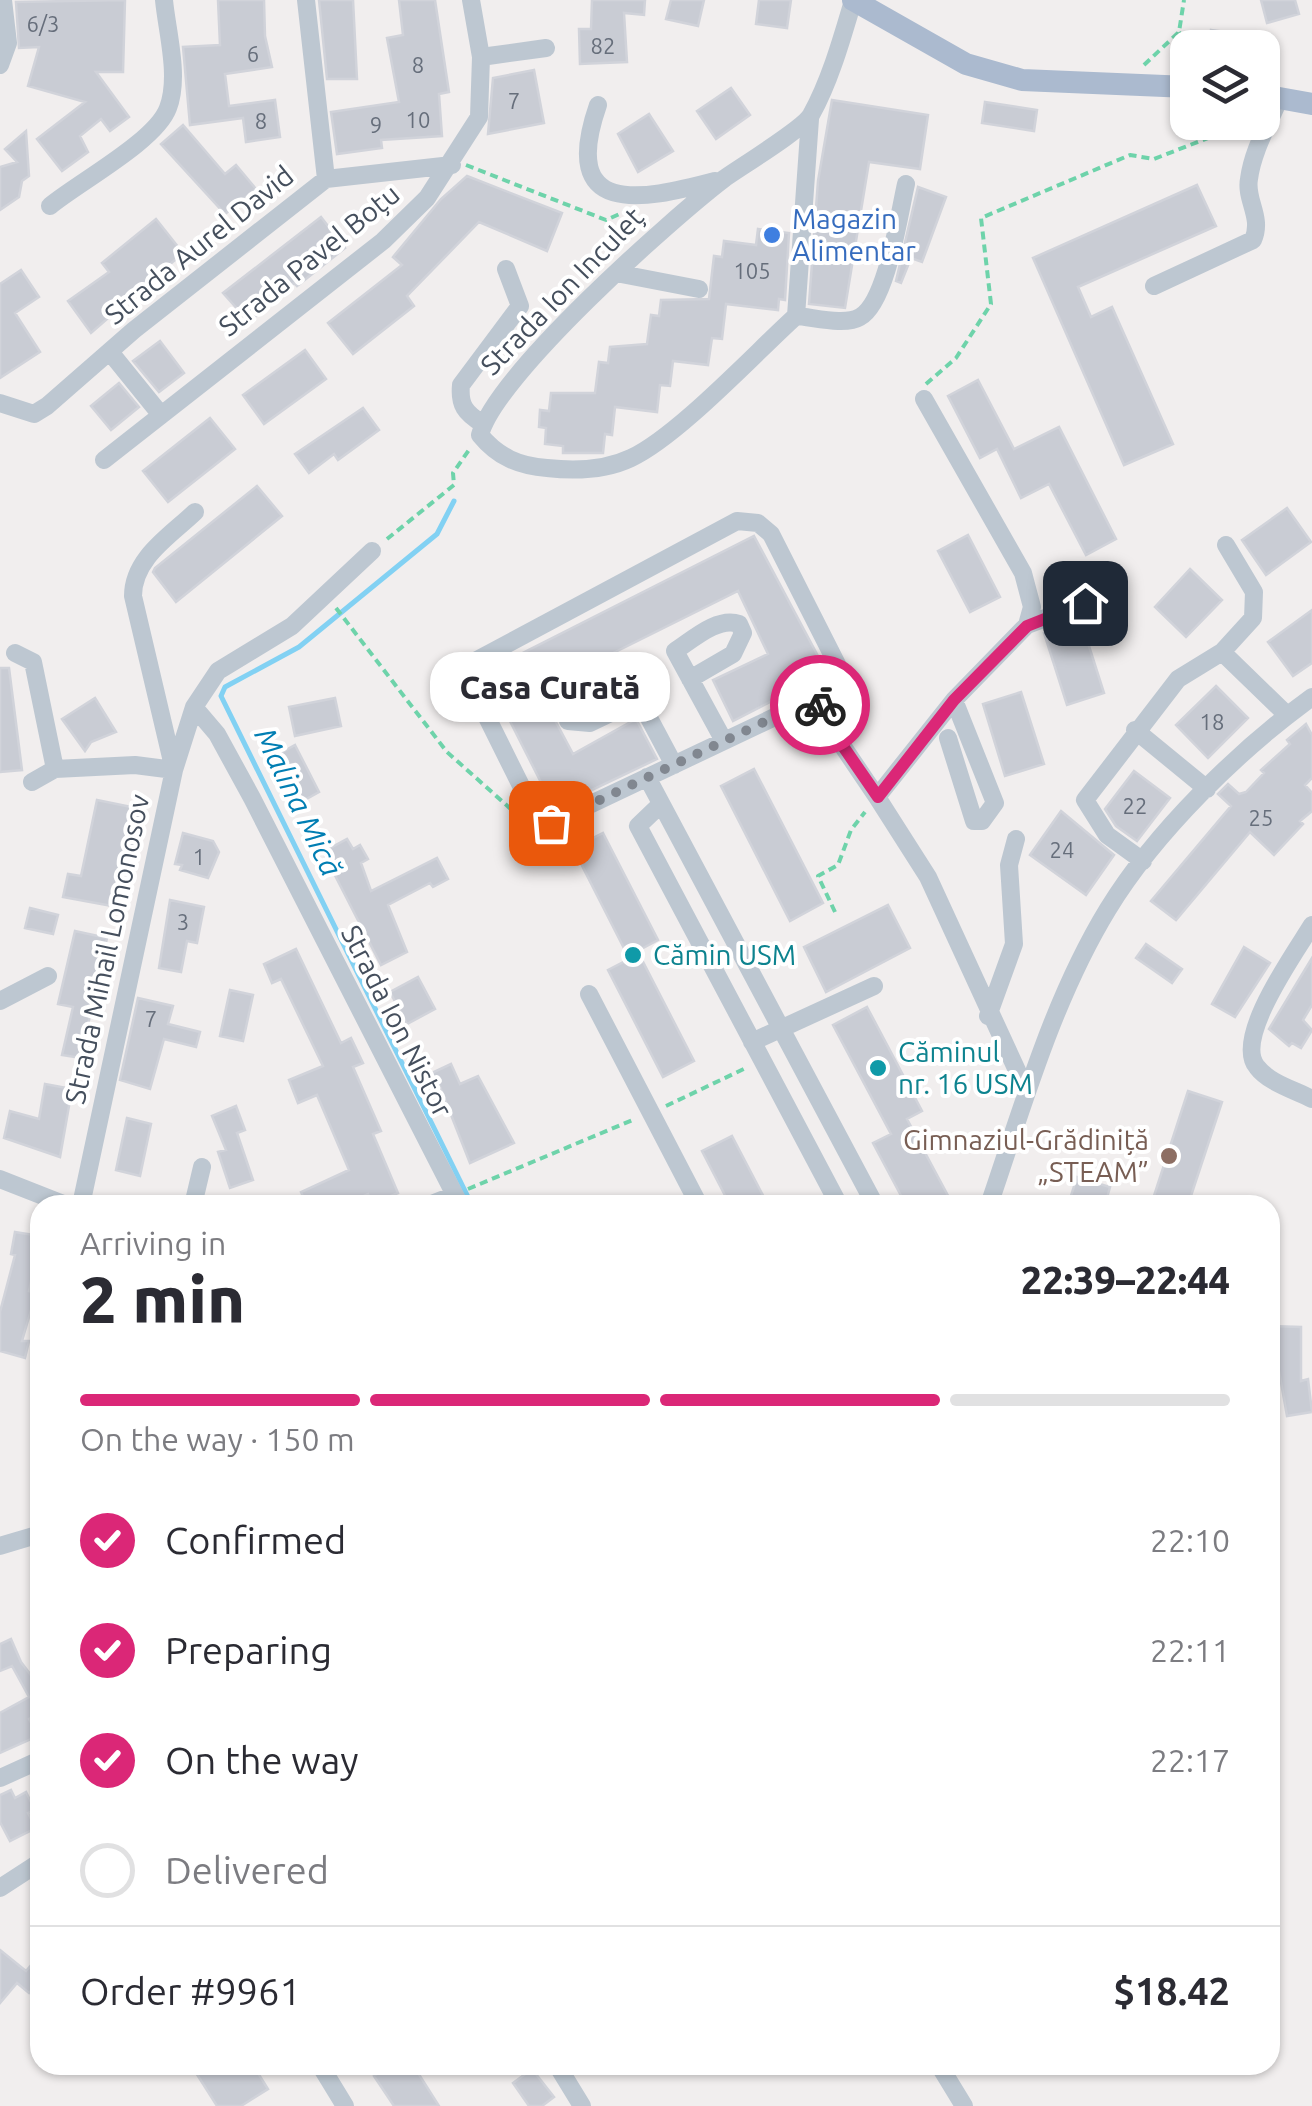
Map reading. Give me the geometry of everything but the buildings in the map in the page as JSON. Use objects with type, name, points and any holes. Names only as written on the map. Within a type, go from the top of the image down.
[{"type":"main road","points":[[852,0],[966,64],[1022,80],[1170,86]]},
{"type":"main road","points":[[1280,98],[1312,104]]},
{"type":"street","points":[[0,65],[8,43],[3,0]]},
{"type":"street","points":[[50,206],[152,130],[168,109],[172,83],[164,0]]},
{"type":"street","name":"Strada Aurel David","points":[[3,406],[34,414],[326,179],[306,0]]},
{"type":"street","name":"Strada Pavel Boțu","points":[[104,460],[384,241],[427,198],[452,165],[479,117],[481,57],[471,0]]},
{"type":"street","points":[[506,269],[520,306],[461,385],[460,400],[500,455],[529,466],[584,470],[628,460],[668,432],[796,316],[810,119],[852,0]]},
{"type":"street","points":[[481,57],[546,48]]},
{"type":"street","points":[[598,104],[586,143],[596,178],[628,198],[654,198],[724,179]]},
{"type":"street","name":"Strada Ion Inculeț","points":[[481,429],[513,380],[616,274],[724,179],[810,119]]},
{"type":"street","points":[[1154,286],[1253,240],[1257,216],[1248,184],[1258,140]]},
{"type":"street","points":[[326,179],[452,165]]},
{"type":"street","points":[[796,316],[853,320],[870,308],[880,290],[906,184]]},
{"type":"street","points":[[616,274],[699,289]]},
{"type":"street","points":[[110,352],[161,414]]},
{"type":"street","points":[[924,399],[1023,573],[1032,607],[1027,626]]},
{"type":"street","points":[[32,782],[55,769],[136,765],[174,770],[133,596],[133,578],[143,561],[196,512]]},
{"type":"street","points":[[737,521],[748,521],[758,523],[771,534],[840,666],[843,676],[817,697],[544,824],[469,681],[466,666],[737,521]]},
{"type":"street","points":[[1144,861],[1107,836],[1085,806],[1088,795],[1135,730],[1178,680],[1242,634],[1256,604],[1226,545]]},
{"type":"street","name":"Strada Mihail Lomonosov","points":[[83,1195],[174,770],[194,707],[218,670],[292,626],[372,551]]},
{"type":"street","points":[[878,797],[954,700],[1027,626],[1085,603]]},
{"type":"street","points":[[690,680],[733,654],[743,632],[739,624],[730,621],[716,626],[675,650],[690,680],[724,741]]},
{"type":"street","points":[[15,652],[33,662],[55,769]]},
{"type":"street","points":[[1222,652],[1286,715]]},
{"type":"street","points":[[993,1195],[1026,1090],[1107,910],[1207,789],[1286,715],[1312,696]]},
{"type":"street","points":[[817,697],[827,723],[928,877],[988,1016],[1026,1090]]},
{"type":"street","points":[[638,700],[674,764]]},
{"type":"street","points":[[948,738],[967,810],[974,820],[982,820],[995,803],[954,700]]},
{"type":"street","name":"Strada Ion Nistor","points":[[194,707],[217,734],[252,798],[454,1195]]},
{"type":"street","points":[[1135,730],[1207,789]]},
{"type":"street","points":[[647,778],[870,1195]]},
{"type":"street","points":[[661,804],[638,826],[834,1195]]},
{"type":"street","points":[[988,1016],[1014,944],[1008,866],[1016,839]]},
{"type":"street","points":[[1312,925],[1249,1041],[1249,1054],[1266,1076],[1312,1098]]},
{"type":"street","points":[[0,1001],[48,976]]},
{"type":"street","points":[[752,1042],[874,986]]},
{"type":"street","points":[[589,994],[694,1195]]},
{"type":"street","points":[[195,1195],[202,1167]]},
{"type":"street","points":[[0,1179],[41,1195]]},
{"type":"street","points":[[0,1546],[30,1537]]},
{"type":"street","points":[[0,1778],[30,1764]]},
{"type":"street","points":[[0,1888],[30,1868]]},
{"type":"street","points":[[326,2075],[345,2106]]},
{"type":"street","points":[[563,2075],[582,2106]]},
{"type":"street","points":[[945,2075],[964,2106]]},
{"type":"path","points":[[1179,30],[1184,0]]},
{"type":"path","points":[[1144,65],[1170,40]]},
{"type":"path","points":[[924,399],[926,381],[956,358],[990,304],[981,218],[1130,155],[1154,159],[1202,140]]},
{"type":"path","points":[[452,165],[476,167],[606,220],[654,198]]},
{"type":"path","points":[[372,551],[454,485],[453,473],[481,429]]},
{"type":"path","points":[[336,608],[447,752],[513,810]]},
{"type":"path","points":[[835,912],[818,876],[838,865],[851,830],[878,797]]},
{"type":"path","points":[[468,1195],[652,1114],[761,1060]]},
{"type":"waterway","name":"Malina Mică","points":[[454,501],[437,534],[299,647],[225,687],[221,696],[467,1195]]},
{"type":"way so far","points":[[551,823],[817,697],[820,705]]},
{"type":"place","name":"Magazin Alimentar","points":[[772,235]]},
{"type":"place","name":"Casa Curată","points":[[551,823]]},
{"type":"place","name":"Cămin USM","points":[[633,955]]},
{"type":"place","name":"Căminul nr. 16 USM","points":[[878,1068]]},
{"type":"place","name":"Gimnaziul-Grădiniță „STEAM”","points":[[1169,1156]]},
{"type":"route","points":[[820,705],[827,723],[878,797],[954,700],[1027,626],[1085,603]]}]
